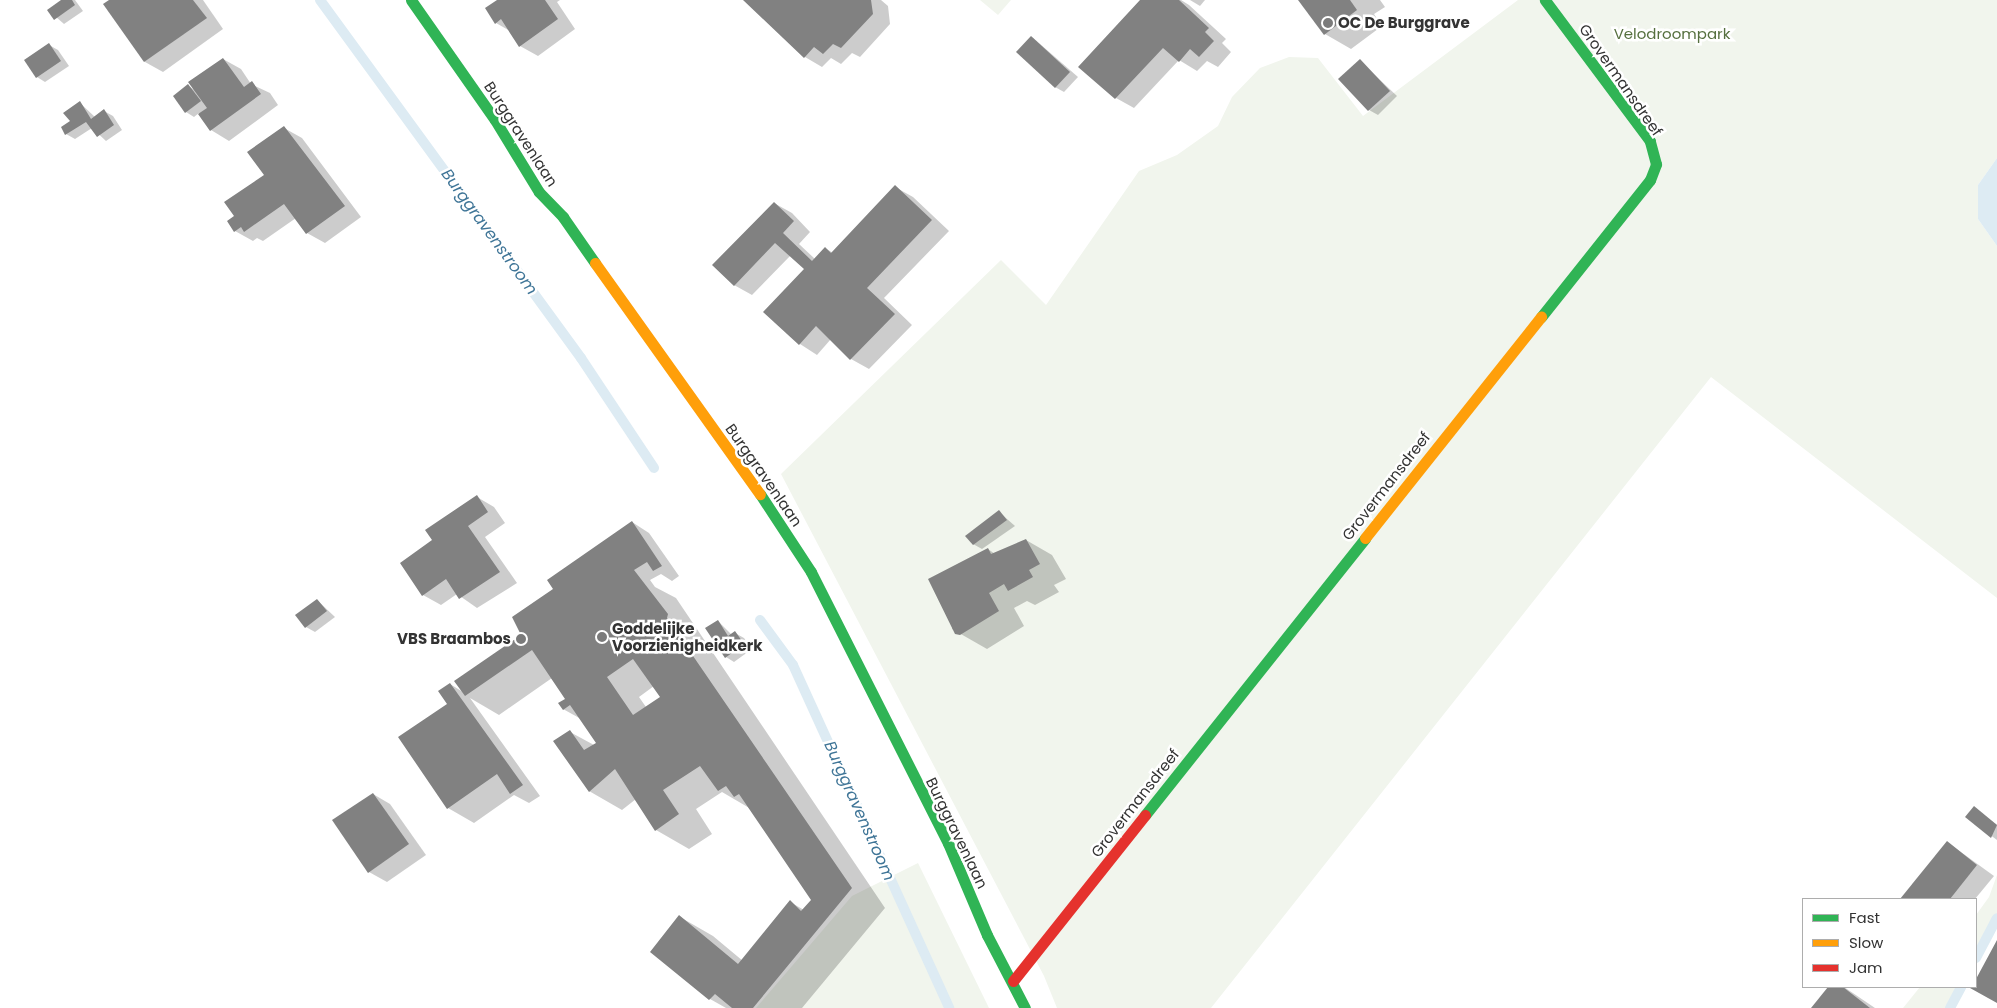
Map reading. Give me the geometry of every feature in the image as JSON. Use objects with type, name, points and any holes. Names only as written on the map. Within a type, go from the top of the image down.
[{"type":"street","name":"Burggravenlaan","points":[[411,0],[495,120],[524,171],[563,217],[762,496],[811,572],[948,843],[987,935],[1013,981],[1025,1008]]},
{"type":"street","name":"Grovermansdreef","points":[[1013,981],[1650,180],[1656,164],[1650,141],[1545,0]]},
{"type":"green space","points":[[980,0],[1011,0],[998,15]]},
{"type":"green space","name":"Velodroompark","points":[[1518,0],[1997,0],[1997,158],[1978,185],[1978,219],[1997,246],[1997,598],[1711,377],[1211,1008],[1057,1008],[1044,976],[781,474],[1001,260],[1046,305],[1139,171],[1177,155],[1218,126],[1232,97],[1260,68],[1289,57],[1318,58],[1363,116]]},
{"type":"green space","points":[[918,863],[989,1008],[756,1008],[852,896]]},
{"type":"green space","points":[[1997,875],[1997,918],[1977,956],[1977,914],[1989,897]]},
{"type":"green space","points":[[1919,988],[1960,988],[1950,1008],[1903,1008]]},
{"type":"shaded area","points":[[1997,158],[1997,246],[1978,219],[1978,185]]},
{"type":"building","points":[[61,0],[72,0],[75,5],[54,20],[47,10]]},
{"type":"building","points":[[109,0],[193,0],[207,18],[144,62],[103,4]]},
{"type":"building","points":[[497,0],[545,0],[558,19],[519,47],[501,19],[495,24],[485,8]]},
{"type":"building","points":[[743,0],[871,0],[873,14],[841,48],[833,44],[823,54],[814,47],[804,58]]},
{"type":"building","points":[[1140,0],[1179,0],[1209,28],[1205,32],[1214,41],[1199,57],[1190,49],[1179,62],[1163,48],[1115,99],[1078,67]]},
{"type":"building","name":"OC De Burggrave","points":[[1298,0],[1350,0],[1357,10],[1324,35]]},
{"type":"building","points":[[1031,36],[1070,72],[1055,88],[1016,52]]},
{"type":"building","points":[[49,43],[61,61],[36,78],[24,60]]},
{"type":"building","points":[[223,58],[244,87],[252,81],[261,94],[210,131],[198,114],[207,108],[188,82]]},
{"type":"building","points":[[1360,59],[1390,91],[1368,111],[1338,79]]},
{"type":"building","points":[[188,84],[201,101],[185,113],[173,96]]},
{"type":"building","points":[[80,101],[91,119],[104,109],[114,125],[97,137],[86,122],[65,135],[61,127],[70,121],[63,113]]},
{"type":"building","points":[[284,126],[345,206],[306,234],[284,204],[244,232],[241,227],[234,232],[227,221],[234,216],[224,202],[264,175],[247,152]]},
{"type":"building","points":[[895,185],[932,220],[867,288],[895,314],[850,360],[816,326],[799,345],[763,312],[804,269],[775,243],[734,286],[712,265],[774,202],[794,221],[783,233],[812,261],[825,247],[831,253]]},
{"type":"building","points":[[477,495],[488,512],[468,526],[500,572],[459,599],[446,579],[422,596],[400,563],[432,540],[425,530]]},
{"type":"building","points":[[999,510],[1007,520],[973,545],[965,536]]},
{"type":"building","points":[[632,521],[662,566],[653,571],[647,562],[634,570],[668,614],[667,618],[852,888],[753,1008],[732,1008],[715,994],[709,1000],[650,952],[679,915],[738,964],[790,900],[801,911],[811,900],[739,794],[734,797],[726,786],[718,791],[700,766],[663,790],[679,814],[655,831],[615,769],[589,792],[553,741],[570,730],[584,750],[596,743],[570,705],[563,710],[558,703],[565,699],[532,650],[465,696],[454,681],[521,635],[512,617],[553,589],[547,580]],"holes":[[[633,659],[660,697],[633,715],[607,677]]]},
{"type":"building","points":[[1026,539],[1040,564],[1029,570],[1033,577],[1008,591],[1004,584],[989,593],[999,611],[960,635],[955,634],[928,579],[988,548],[991,554]]},
{"type":"building","points":[[317,599],[327,611],[305,628],[295,615]]},
{"type":"building","points":[[718,620],[728,636],[735,631],[744,644],[725,658],[705,628]]},
{"type":"building","points":[[450,683],[523,785],[510,794],[497,774],[447,809],[398,737],[447,704],[438,691]]},
{"type":"building","points":[[373,793],[409,844],[368,873],[332,820]]},
{"type":"building","points":[[1974,806],[1997,825],[1991,838],[1965,817]]},
{"type":"building","points":[[1947,841],[1977,865],[1951,898],[1901,898]]},
{"type":"building","points":[[1997,940],[1997,1003],[1970,988],[1977,988],[1977,977]]},
{"type":"building","points":[[1827,988],[1844,988],[1870,1008],[1811,1008]]},
{"type":"waterway","name":"Burggravenstroom","points":[[320,0],[581,358],[654,468]]},
{"type":"waterway","name":"Burggravenstroom","points":[[760,620],[793,665],[949,1008]]},
{"type":"waterway","points":[[1977,956],[1997,918]]},
{"type":"waterway","points":[[1950,1008],[1960,988]]},
{"type":"traffic: fast","points":[[411,0],[495,120],[539,192],[563,217],[595,263]]},
{"type":"traffic: fast","points":[[1541,317],[1650,180],[1656,164],[1650,141],[1545,0]]},
{"type":"traffic: fast","points":[[760,494],[811,572],[948,843],[987,935],[1025,1008]]},
{"type":"traffic: fast","points":[[1145,815],[1365,538]]},
{"type":"traffic: slow","points":[[595,263],[760,494]]},
{"type":"traffic: slow","points":[[1365,538],[1541,317]]},
{"type":"traffic: jam","points":[[1013,981],[1145,815]]},
{"type":"place","name":"OC De Burggrave","points":[[1328,23]]},
{"type":"place","name":"Goddelijke Voorzienigheidkerk","points":[[602,637]]},
{"type":"place","name":"VBS Braambos","points":[[521,639]]}]
